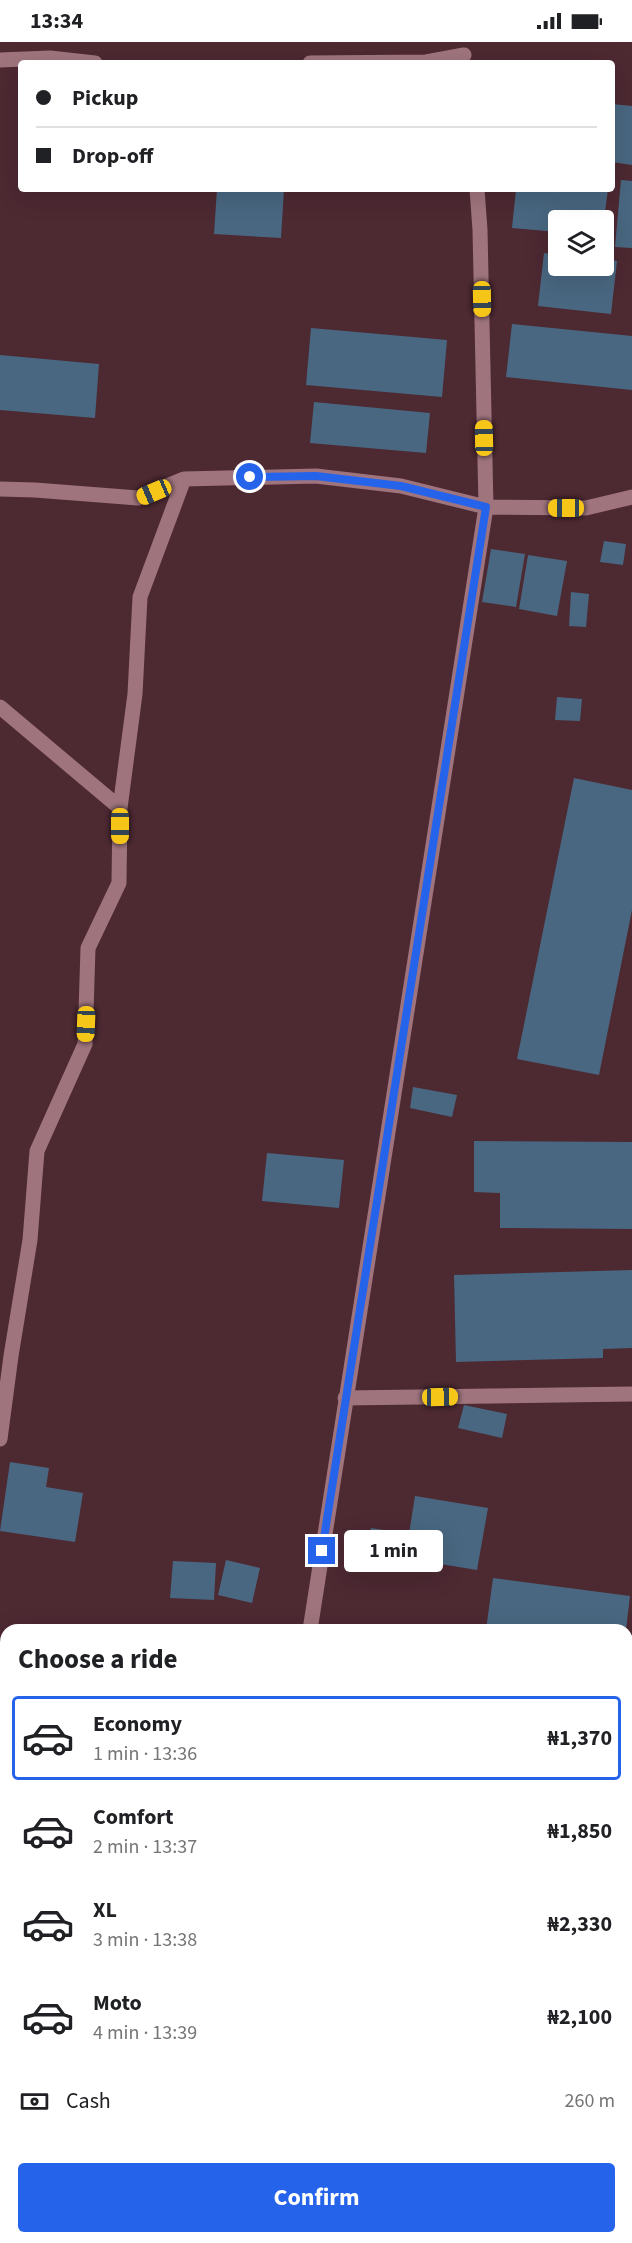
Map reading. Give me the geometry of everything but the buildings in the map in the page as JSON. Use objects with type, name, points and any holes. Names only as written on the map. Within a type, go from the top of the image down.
[{"type":"street","points":[[434,60],[464,53]]},
{"type":"street","points":[[0,60],[50,58],[68,60]]},
{"type":"street","points":[[311,1624],[486,507],[477,192]]},
{"type":"street","points":[[0,489],[34,489],[138,498],[184,479],[316,476],[401,486],[486,507],[586,508],[632,497]]},
{"type":"street","points":[[0,1439],[30,1240],[36,1151],[85,1044],[88,948],[119,883],[120,808],[135,694],[140,597],[184,479]]},
{"type":"street","points":[[0,707],[120,808]]},
{"type":"street","points":[[345,1398],[632,1394]]},
{"type":"route","points":[[250,477],[316,476],[401,486],[486,507],[322,1551]]}]
